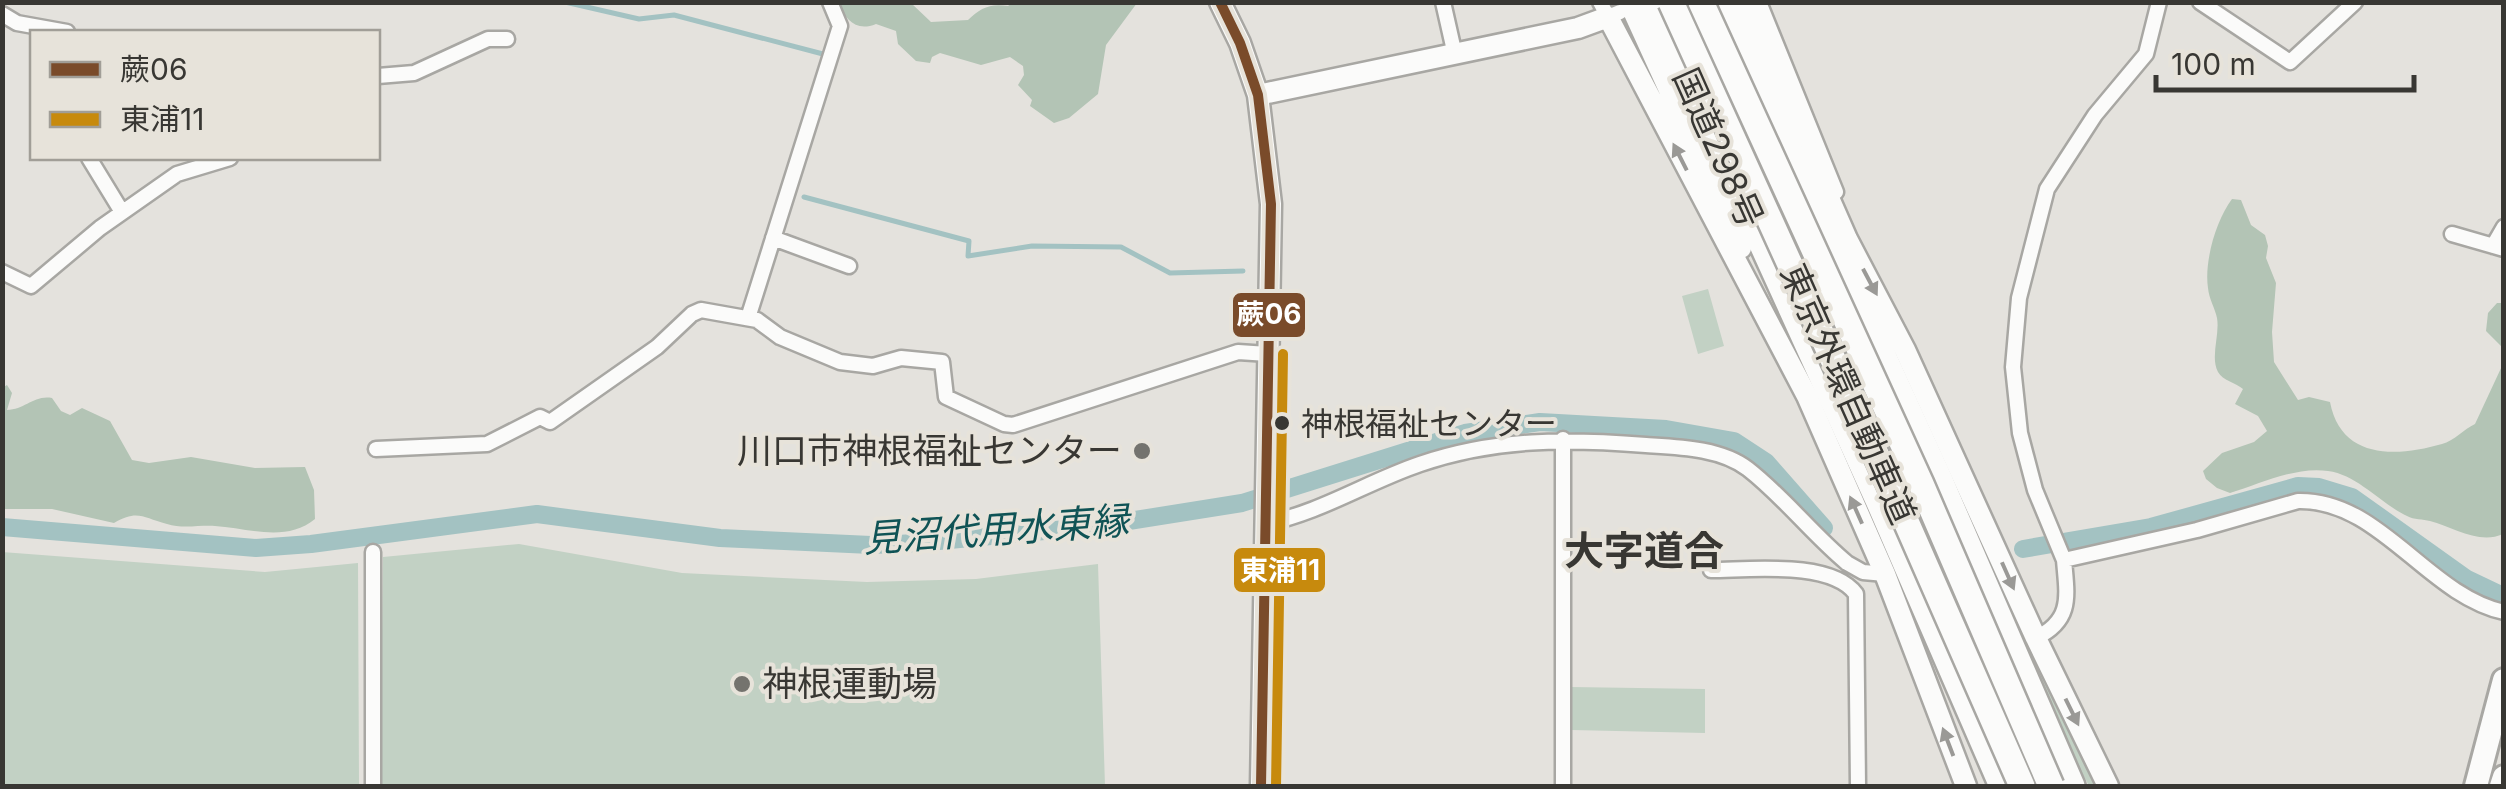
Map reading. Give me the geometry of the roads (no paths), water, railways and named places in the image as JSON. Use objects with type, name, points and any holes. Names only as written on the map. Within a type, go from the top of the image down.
[{"type":"highway","name":"国道298号","points":[[1652,2],[1878,500],[2002,786]]},
{"type":"highway","name":"東京外環自動車道","points":[[1671,2],[2022,786]]},
{"type":"highway","name":"東京外環自動車道","points":[[1701,2],[1921,484],[2051,786]]},
{"type":"highway","name":"国道298号","points":[[1722,2],[1940,478],[2072,786]]},
{"type":"main road","points":[[2476,786],[2504,680]]},
{"type":"main road","points":[[2501,786],[2504,777]]},
{"type":"street","points":[[748,318],[840,26],[830,2]]},
{"type":"street","points":[[1220,2],[1240,42],[1258,95],[1271,204],[1261,786]]},
{"type":"street","points":[[1443,2],[1455,56]]},
{"type":"street","points":[[1743,2],[1847,238],[1905,350],[2026,643],[2108,786]]},
{"type":"street","points":[[1759,2],[1834,184],[1847,238]]},
{"type":"street","points":[[2026,643],[2060,622],[2066,606],[2064,560],[2036,490],[2020,433],[2013,367],[2019,298],[2047,188],[2096,115],[2146,54],[2160,2]]},
{"type":"street","points":[[2200,2],[2290,62],[2356,2]]},
{"type":"street","points":[[1258,95],[1578,28],[1614,9],[1807,396],[1940,693],[1966,786]]},
{"type":"street","points":[[2,14],[32,29]]},
{"type":"street","points":[[380,76],[414,74],[488,39],[506,39]]},
{"type":"street","points":[[90,160],[122,212]]},
{"type":"street","points":[[2,272],[31,286],[122,212],[177,174],[223,160]]},
{"type":"street","points":[[2452,234],[2498,248],[2504,227]]},
{"type":"street","points":[[774,238],[849,266]]},
{"type":"street","points":[[376,449],[486,444],[540,417],[550,422],[658,347],[701,310],[757,320],[780,337],[840,362],[874,366],[901,358],[942,362],[946,396],[1013,425],[1238,352],[1268,354]]},
{"type":"street","points":[[1264,518],[1302,514],[1420,464],[1473,450],[1563,439],[1670,446],[1721,455],[1746,468],[1848,563],[1862,572],[1884,574]]},
{"type":"street","points":[[1563,439],[1563,786]]},
{"type":"street","points":[[2064,560],[2198,530],[2279,504],[2314,500],[2362,521],[2462,596],[2504,612]]},
{"type":"street","points":[[373,552],[373,786]]},
{"type":"street","points":[[1711,570],[1805,569],[1850,586],[1856,594],[1858,786]]},
{"type":"waterway","points":[[565,2],[639,19],[674,15],[823,54]]},
{"type":"waterway","points":[[804,197],[969,241],[968,256],[1032,246],[1121,247],[1170,273],[1243,271]]},
{"type":"waterway","name":"見沼代用水東縁","points":[[2,527],[256,548],[537,514],[720,538],[871,545],[918,543],[1097,526],[1242,503],[1465,433],[1540,422],[1666,429],[1734,441],[1766,462],[1824,528]]},
{"type":"waterway","name":"見沼代用水東縁","points":[[2023,549],[2151,527],[2298,486],[2319,487],[2352,497],[2467,579],[2503,596]]},
{"type":"place","name":"神根福祉センター","points":[[1282,423]]},
{"type":"place","name":"川口市神根福祉センター","points":[[1142,451]]},
{"type":"place","name":"神根運動場","points":[[742,684]]},
{"type":"district","name":"大字道合","points":[[1644,551]]}]
